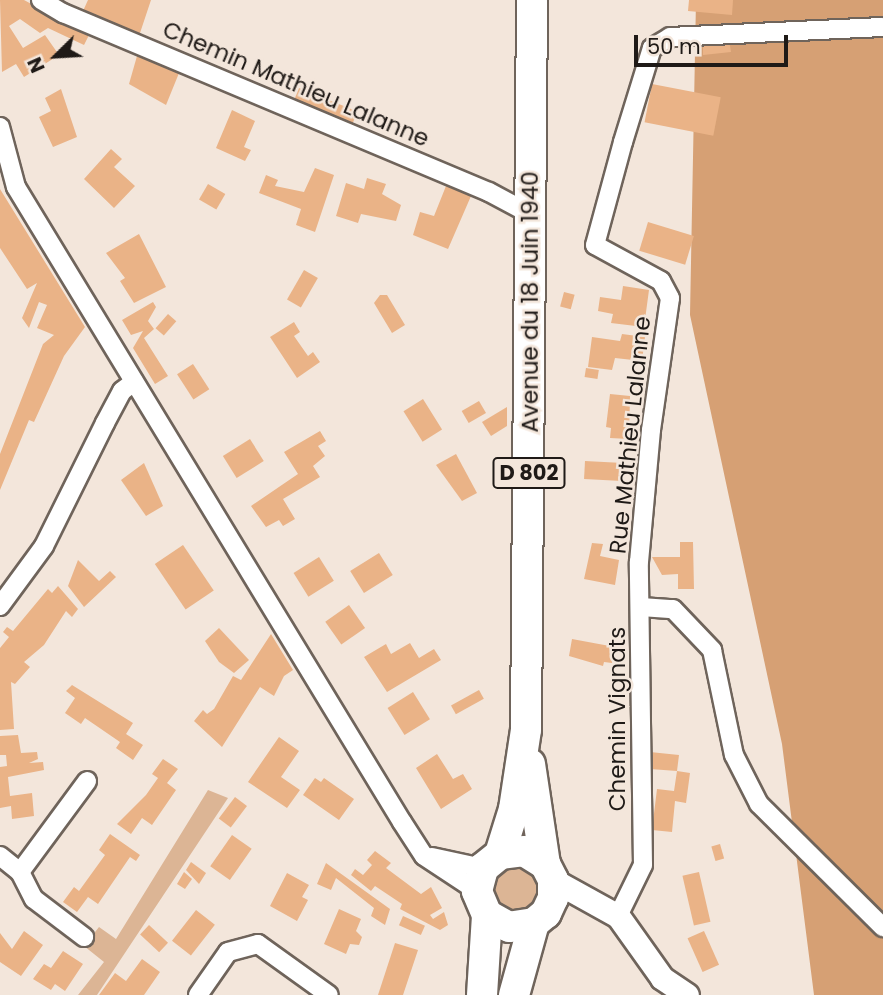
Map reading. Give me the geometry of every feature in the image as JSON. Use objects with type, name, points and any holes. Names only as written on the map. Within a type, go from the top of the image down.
[{"type":"main road","name":"Avenue du 18 Juin 1940","points":[[487,882],[514,809],[526,730],[532,0]]},
{"type":"main road","name":"Avenue du 18 Juin 1940","points":[[526,730],[549,872]]},
{"type":"main road","points":[[514,995],[540,918],[553,898],[549,872],[524,851],[487,882],[509,927],[540,918]]},
{"type":"main road","name":"D 802","points":[[482,995],[487,882]]},
{"type":"street","name":"Chemin Mathieu Lalanne","points":[[41,0],[63,13],[489,192],[531,215]]},
{"type":"street","name":"Rue Mathieu Lalanne","points":[[641,607],[639,562],[651,430],[670,298],[661,281],[595,245],[652,48],[670,37],[883,27]]},
{"type":"street","points":[[0,127],[16,187],[424,856],[487,882]]},
{"type":"street","points":[[0,606],[44,546],[111,413],[134,382]]},
{"type":"street","name":"Chemin Vignats","points":[[611,911],[643,865],[641,607],[673,609],[712,650],[734,755],[759,804],[883,927]]},
{"type":"street","points":[[20,872],[87,781]]},
{"type":"street","points":[[0,856],[20,872],[34,899],[84,937]]},
{"type":"street","points":[[549,872],[611,911],[662,978],[687,995]]},
{"type":"street","points":[[540,918],[611,911]]},
{"type":"street","points":[[198,995],[228,952],[258,944],[329,995]]},
{"type":"shaded area","points":[[696,0],[883,0],[883,995],[814,995],[782,744],[690,315]]},
{"type":"shaded area","points":[[208,790],[228,798],[97,995],[78,995],[104,962],[84,946],[99,927],[116,939]]},
{"type":"shaded area","points":[[516,866],[533,873],[540,890],[533,907],[516,914],[499,907],[492,890],[499,873]]},
{"type":"building","points":[[0,0],[24,0],[89,35],[84,45],[48,28],[40,33],[20,19],[9,26],[23,48],[45,35],[59,55],[24,77],[16,64],[2,72]]},
{"type":"building","points":[[88,0],[151,0],[139,36],[83,11]]},
{"type":"building","points":[[689,0],[733,0],[732,15],[688,11]]},
{"type":"building","points":[[729,40],[731,52],[703,55],[703,44]]},
{"type":"building","points":[[137,56],[179,73],[166,105],[129,84]]},
{"type":"building","points":[[652,84],[721,97],[713,136],[645,122]]},
{"type":"building","points":[[299,88],[357,112],[352,125],[294,101]]},
{"type":"building","points":[[61,89],[77,137],[53,147],[39,117],[51,111],[45,98]]},
{"type":"building","points":[[232,110],[255,121],[244,147],[251,150],[245,161],[216,148]]},
{"type":"building","points":[[111,149],[122,159],[114,167],[135,186],[114,208],[84,179]]},
{"type":"building","points":[[315,168],[334,175],[315,232],[296,225],[301,209],[259,193],[266,175],[278,180],[275,186],[304,192]]},
{"type":"building","points":[[367,178],[386,184],[382,194],[401,205],[396,221],[361,214],[358,223],[336,216],[346,183],[364,189]]},
{"type":"building","points":[[208,184],[225,194],[216,210],[199,200]]},
{"type":"building","points":[[446,186],[471,196],[448,249],[413,235],[420,212],[434,216]]},
{"type":"building","points":[[0,189],[85,327],[64,356],[34,422],[29,420],[0,490],[0,454],[43,344],[54,335],[37,328],[47,305],[39,302],[29,328],[22,318],[37,283],[27,289],[0,248]]},
{"type":"building","points":[[648,222],[694,236],[685,265],[639,251]]},
{"type":"building","points":[[139,234],[166,287],[134,303],[120,281],[125,278],[106,253]]},
{"type":"building","points":[[304,270],[318,278],[301,307],[287,299]]},
{"type":"building","points":[[623,286],[649,290],[644,327],[611,323],[613,314],[598,311],[600,297],[621,300]]},
{"type":"building","points":[[564,292],[575,295],[571,309],[560,306]]},
{"type":"building","points":[[380,295],[387,295],[405,325],[392,333],[374,303]]},
{"type":"building","points":[[153,302],[156,307],[148,321],[154,329],[144,338],[168,376],[155,384],[133,348],[143,331],[131,335],[122,320]]},
{"type":"building","points":[[168,314],[176,321],[164,336],[156,328]]},
{"type":"building","points":[[294,322],[300,332],[294,336],[308,356],[313,352],[320,362],[297,378],[270,337]]},
{"type":"building","points":[[622,334],[645,337],[642,361],[615,358],[612,370],[588,367],[592,337],[620,341]]},
{"type":"building","points":[[193,364],[209,389],[193,400],[177,374]]},
{"type":"building","points":[[586,368],[599,370],[597,379],[585,377]]},
{"type":"building","points":[[610,394],[630,396],[629,439],[610,438],[611,428],[606,427]]},
{"type":"building","points":[[423,399],[442,430],[423,442],[403,411]]},
{"type":"building","points":[[479,401],[486,413],[469,423],[462,411]]},
{"type":"building","points":[[507,407],[507,426],[491,436],[482,422]]},
{"type":"building","points":[[320,431],[326,441],[318,446],[325,456],[313,466],[320,477],[283,499],[295,519],[283,526],[279,520],[266,527],[251,506],[298,474],[284,452]]},
{"type":"building","points":[[250,439],[264,461],[237,478],[223,456]]},
{"type":"building","points":[[456,454],[477,493],[462,501],[436,465]]},
{"type":"building","points":[[585,461],[623,463],[622,481],[584,479]]},
{"type":"building","points":[[144,463],[163,506],[146,516],[121,480]]},
{"type":"building","points":[[680,542],[693,542],[694,589],[678,589],[678,574],[662,575],[652,557],[680,557]]},
{"type":"building","points":[[592,543],[603,544],[600,556],[619,560],[615,585],[584,579]]},
{"type":"building","points":[[183,545],[214,591],[186,610],[155,564]]},
{"type":"building","points":[[379,553],[393,575],[364,593],[350,571]]},
{"type":"building","points":[[319,557],[334,581],[308,597],[294,573]]},
{"type":"building","points":[[78,560],[99,581],[110,571],[116,577],[84,607],[68,586]]},
{"type":"building","points":[[58,586],[78,609],[72,617],[66,611],[44,645],[24,662],[30,667],[15,684],[11,682],[14,729],[0,730],[0,648],[9,637],[3,632],[7,627],[13,631],[48,589],[52,593]]},
{"type":"building","points":[[349,605],[365,628],[341,645],[325,622]]},
{"type":"building","points":[[219,628],[249,660],[234,673],[219,662],[205,641]]},
{"type":"building","points":[[271,634],[293,670],[284,676],[274,696],[260,687],[222,747],[194,721],[203,710],[207,714],[214,709],[233,676],[241,680]]},
{"type":"building","points":[[572,639],[615,647],[612,663],[604,662],[603,666],[569,656]]},
{"type":"building","points":[[410,643],[419,658],[434,649],[441,660],[387,692],[364,657],[386,644],[391,654]]},
{"type":"building","points":[[72,685],[133,723],[126,734],[143,745],[133,760],[116,748],[120,742],[85,718],[81,724],[65,713],[75,698],[66,691]]},
{"type":"building","points":[[479,690],[484,699],[456,714],[451,706]]},
{"type":"building","points":[[413,692],[430,719],[405,735],[388,708]]},
{"type":"building","points":[[18,735],[21,753],[37,752],[38,759],[29,763],[43,762],[44,770],[8,777],[10,796],[32,793],[34,816],[12,819],[11,806],[0,808],[0,767],[7,766],[6,755],[0,755],[0,736]]},
{"type":"building","points":[[279,737],[299,751],[281,777],[300,790],[287,808],[248,782]]},
{"type":"building","points":[[650,752],[679,755],[677,771],[650,769]]},
{"type":"building","points":[[437,754],[453,779],[463,774],[472,789],[441,809],[416,768]]},
{"type":"building","points":[[163,759],[178,769],[167,783],[176,790],[152,825],[142,818],[131,834],[117,824],[146,795],[158,778],[152,774]]},
{"type":"building","points":[[677,771],[690,773],[686,803],[675,801],[672,832],[652,830],[657,789],[674,791]]},
{"type":"building","points":[[315,778],[321,782],[324,778],[354,799],[339,820],[303,795]]},
{"type":"building","points":[[235,797],[247,806],[231,828],[219,819]]},
{"type":"building","points":[[110,834],[140,855],[136,861],[130,857],[98,904],[88,897],[77,912],[63,902],[74,887],[79,891],[105,855],[99,850]]},
{"type":"building","points":[[232,835],[252,849],[230,880],[210,866]]},
{"type":"building","points":[[720,844],[724,858],[715,861],[711,846]]},
{"type":"building","points":[[375,851],[391,863],[386,868],[421,894],[431,887],[442,908],[430,915],[433,919],[444,912],[448,925],[440,930],[400,909],[402,904],[375,886],[371,891],[351,875],[355,869],[363,875],[372,865],[367,860]]},
{"type":"building","points":[[191,862],[206,873],[199,884],[186,870]]},
{"type":"building","points":[[326,863],[390,909],[385,925],[371,916],[374,908],[336,878],[331,890],[317,884]]},
{"type":"building","points":[[184,872],[192,879],[185,889],[177,884]]},
{"type":"building","points":[[699,872],[710,922],[694,926],[682,876]]},
{"type":"building","points":[[287,873],[309,885],[302,897],[308,900],[297,921],[270,906]]},
{"type":"building","points":[[339,909],[361,919],[356,931],[362,937],[359,945],[350,944],[346,954],[324,944]]},
{"type":"building","points":[[196,910],[215,925],[191,956],[172,941]]},
{"type":"building","points":[[403,916],[425,926],[421,935],[399,925]]},
{"type":"building","points":[[149,925],[168,943],[159,952],[140,935]]},
{"type":"building","points":[[24,931],[43,945],[21,976],[0,962],[0,933],[12,949]]},
{"type":"building","points":[[704,931],[719,965],[703,972],[688,938]]},
{"type":"building","points":[[395,943],[418,950],[403,995],[378,995]]},
{"type":"building","points":[[63,951],[83,964],[65,991],[55,984],[51,990],[33,979],[44,964],[51,968]]},
{"type":"building","points":[[142,959],[160,972],[144,995],[99,995],[115,973],[126,981]]}]
